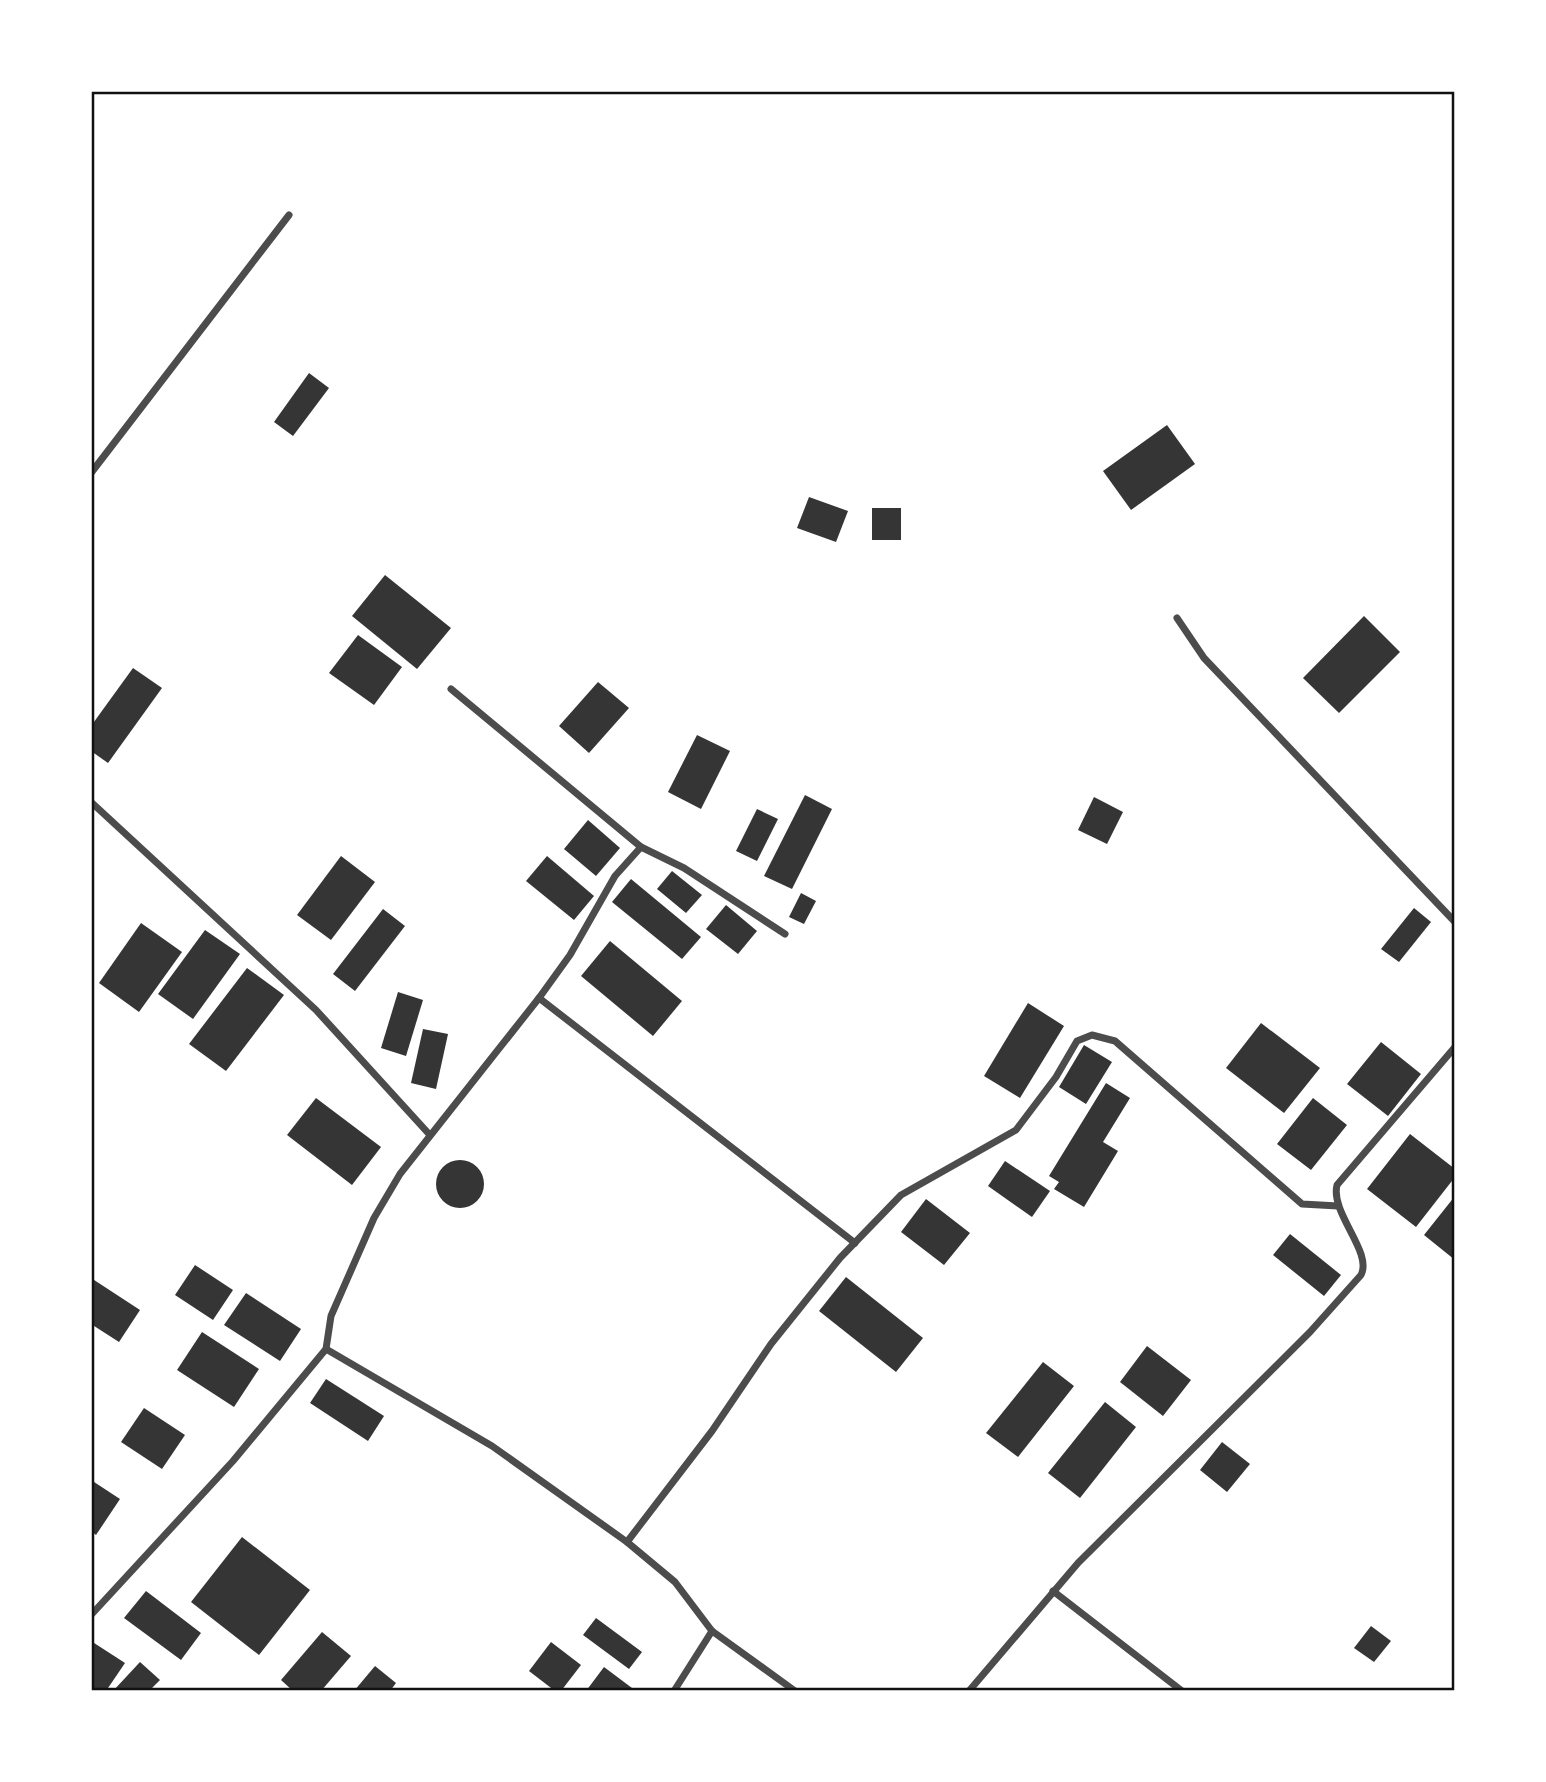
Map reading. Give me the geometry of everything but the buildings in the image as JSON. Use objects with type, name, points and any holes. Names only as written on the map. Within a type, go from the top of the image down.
[{"type":"street","points":[[91,473],[289,215]]},
{"type":"street","points":[[1177,618],[1204,658],[1455,922]]},
{"type":"street","points":[[451,690],[641,847],[684,868],[785,934]]},
{"type":"street","points":[[91,803],[316,1010],[429,1134]]},
{"type":"street","points":[[91,1615],[233,1461],[326,1349],[331,1315],[374,1219],[429,1134],[538,998],[569,955],[615,876],[641,847]]},
{"type":"street","points":[[538,998],[855,1243]]},
{"type":"street","points":[[627,1542],[712,1431],[771,1344],[855,1243],[901,1195],[1016,1130],[1056,1077],[1077,1041],[1092,1035],[1115,1041],[1302,1205],[1338,1206]]},
{"type":"street","points":[[969,1691],[1053,1591],[1140,1498],[1191,1452],[1310,1332],[1361,1275],[1364,1269],[1362,1257],[1338,1206],[1336,1189],[1343,1174],[1455,1047]]},
{"type":"street","points":[[326,1349],[492,1446],[627,1542],[675,1582],[712,1631],[795,1691]]},
{"type":"street","points":[[1053,1591],[1182,1691]]},
{"type":"street","points":[[674,1691],[712,1631]]}]
